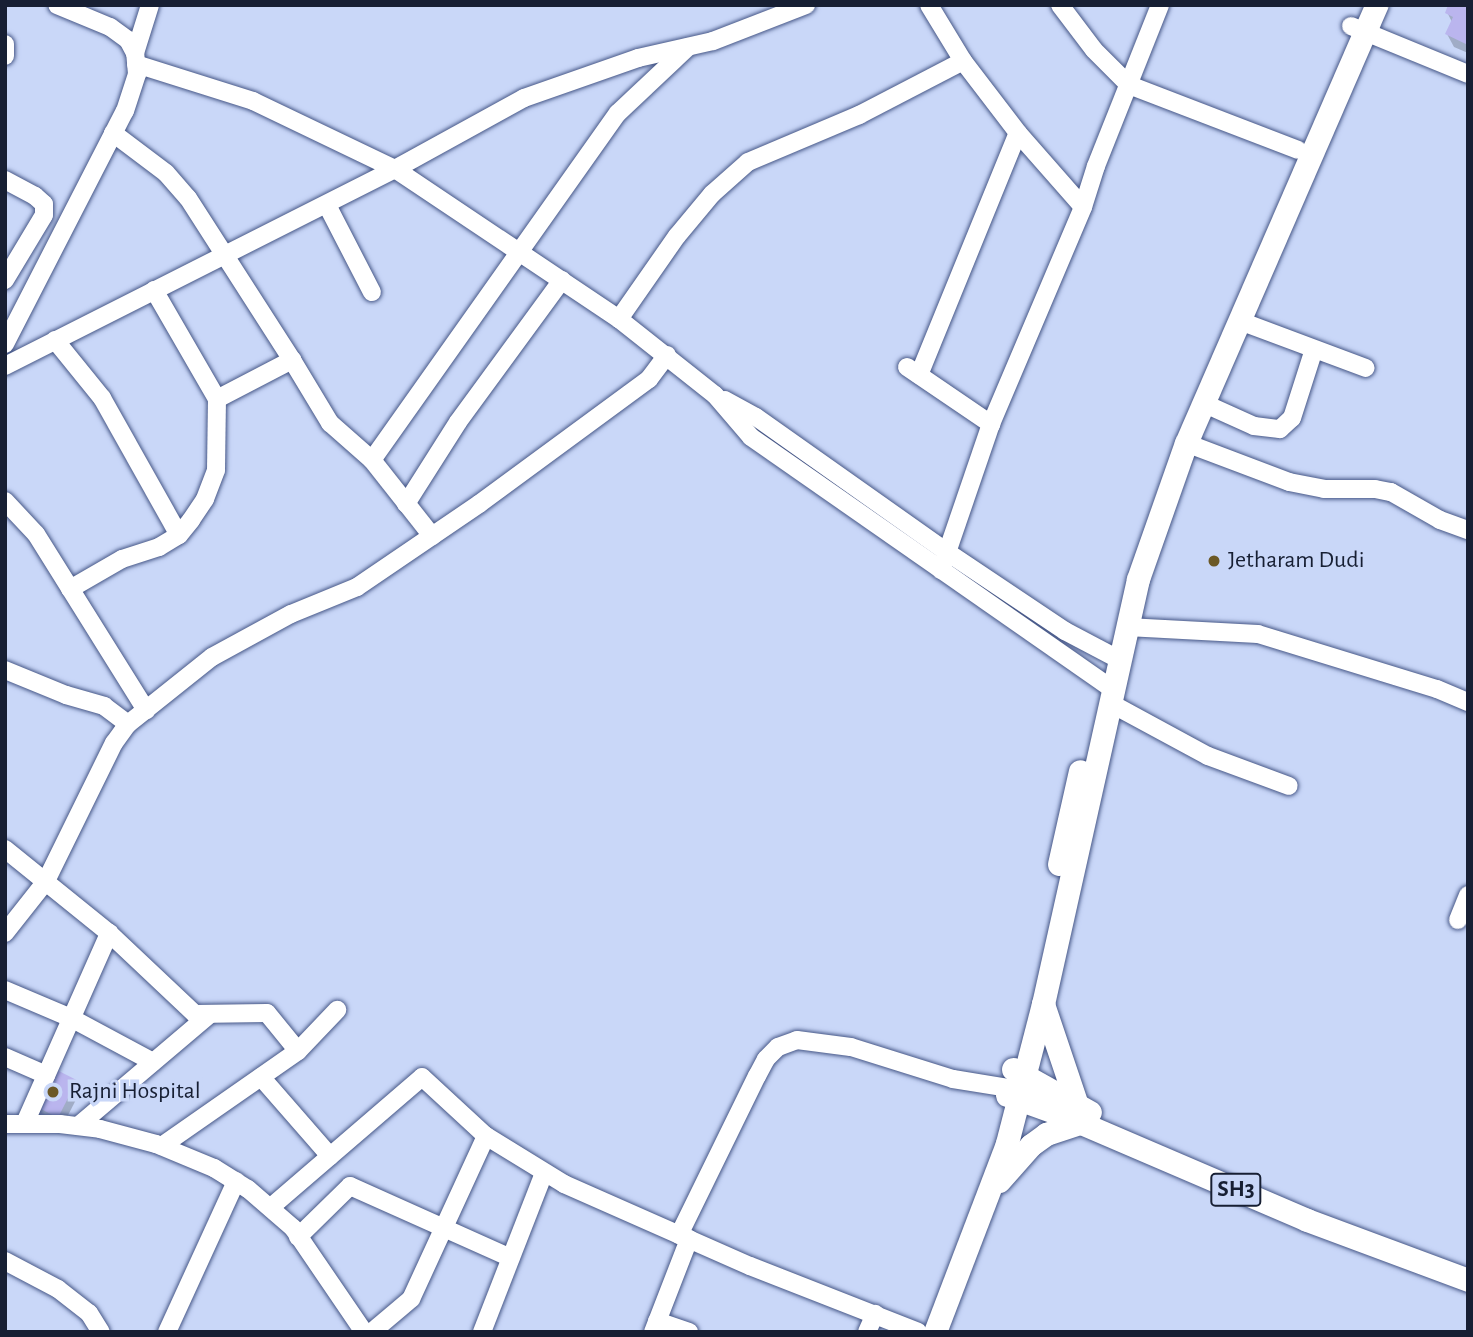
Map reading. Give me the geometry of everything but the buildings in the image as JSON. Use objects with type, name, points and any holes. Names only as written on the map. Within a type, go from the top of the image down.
[{"type":"main road","points":[[919,1332],[979,1187],[1043,1004],[1107,690],[1126,568],[1180,424],[1298,150],[1358,21],[1376,5]]},
{"type":"main road","points":[[1112,656],[1127,627],[1139,579],[1186,443],[1240,321],[1358,21]]},
{"type":"main road","points":[[935,1332],[990,1193],[1107,690]]},
{"type":"main road","points":[[990,1193],[1031,1145],[1078,1114],[1043,1004]]},
{"type":"main road","name":"SH3","points":[[1015,1086],[1078,1114],[1344,1219],[1442,1263],[1468,1280]]},
{"type":"main road","name":"SH3","points":[[1442,1263],[1468,1263]]},
{"type":"street","points":[[5,344],[125,111],[137,74],[135,58],[128,40],[110,27],[57,5]]},
{"type":"street","points":[[135,58],[150,5]]},
{"type":"street","points":[[5,366],[224,254],[327,205],[524,98],[638,58],[747,30],[806,5]]},
{"type":"street","points":[[929,5],[963,61],[1018,133],[1083,207]]},
{"type":"street","points":[[1060,5],[1094,50],[1129,85],[1298,150]]},
{"type":"street","points":[[944,561],[991,424],[1083,207],[1096,166],[1160,5]]},
{"type":"street","points":[[1358,21],[1468,74]]},
{"type":"street","points":[[5,44],[5,56]]},
{"type":"street","points":[[372,460],[618,113],[688,47]]},
{"type":"street","points":[[135,58],[253,101],[395,169],[619,319],[715,395],[756,417],[1107,690],[1208,756],[1289,786]]},
{"type":"street","points":[[619,319],[677,236],[712,194],[748,162],[859,115],[963,61]]},
{"type":"street","points":[[113,132],[166,173],[188,198],[330,423],[372,460],[432,536]]},
{"type":"street","points":[[991,424],[913,371],[1018,133]]},
{"type":"street","points":[[5,180],[44,204],[44,215],[7,272]]},
{"type":"street","points":[[327,205],[372,292]]},
{"type":"street","points":[[406,504],[466,411],[562,280]]},
{"type":"street","points":[[70,589],[122,559],[159,547],[179,535],[205,499],[216,470],[217,399],[154,290]]},
{"type":"street","points":[[1240,321],[1366,368]]},
{"type":"street","points":[[55,340],[102,398],[179,535]]},
{"type":"street","points":[[1203,403],[1254,426],[1280,429],[1292,418],[1314,349]]},
{"type":"street","points":[[5,933],[46,881],[114,743],[128,724],[212,657],[291,614],[357,587],[432,536],[649,379],[667,355]]},
{"type":"street","points":[[217,399],[292,359]]},
{"type":"street","points":[[1186,443],[1289,482],[1324,489],[1375,489],[1391,492],[1440,520],[1468,530]]},
{"type":"street","points":[[5,501],[36,534],[146,710]]},
{"type":"street","points":[[944,561],[1112,656]]},
{"type":"street","points":[[1127,627],[1258,634],[1437,689],[1468,702]]},
{"type":"street","points":[[5,670],[66,695],[104,706],[128,724]]},
{"type":"street","points":[[5,849],[109,933],[195,1014],[267,1013],[298,1051]]},
{"type":"street","points":[[1458,920],[1468,895]]},
{"type":"street","points":[[24,1123],[109,933]]},
{"type":"street","points":[[5,990],[71,1018],[153,1062]]},
{"type":"street","points":[[162,1146],[298,1051],[337,1010]]},
{"type":"street","points":[[78,1126],[210,1014]]},
{"type":"street","points":[[689,1332],[655,1326],[684,1237],[757,1076],[778,1046],[797,1040],[851,1047],[953,1079],[1015,1086]]},
{"type":"street","points":[[5,1057],[46,1075]]},
{"type":"street","points":[[261,1077],[330,1156]]},
{"type":"street","points":[[271,1207],[422,1077],[486,1136],[544,1173],[750,1266],[919,1332]]},
{"type":"street","points":[[5,1124],[78,1126],[162,1146],[214,1168],[271,1207],[298,1237],[364,1332]]},
{"type":"street","points":[[372,1332],[411,1299],[486,1136]]},
{"type":"street","points":[[482,1332],[544,1173]]},
{"type":"street","points":[[167,1332],[236,1181]]},
{"type":"street","points":[[298,1237],[350,1186],[511,1258]]},
{"type":"street","points":[[5,1261],[58,1289],[89,1313],[101,1332]]},
{"type":"street","points":[[867,1332],[874,1314]]},
{"type":"place","name":"Jetharam Dudi","points":[[1214,561]]},
{"type":"place","name":"Rajni Hospital","points":[[53,1092]]}]
